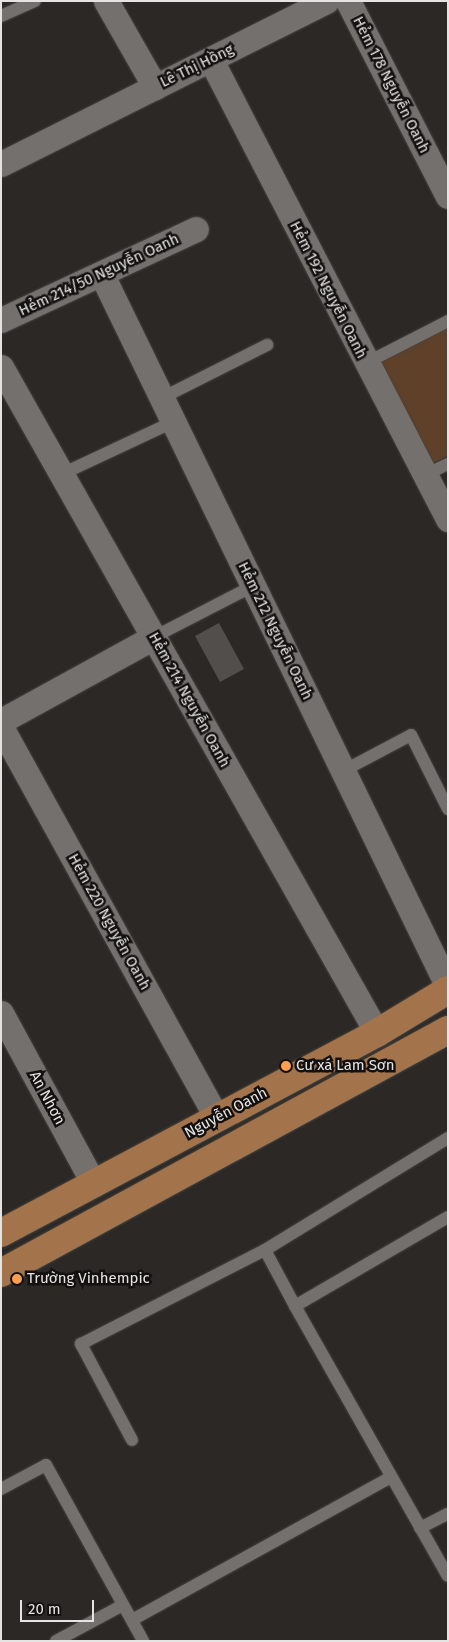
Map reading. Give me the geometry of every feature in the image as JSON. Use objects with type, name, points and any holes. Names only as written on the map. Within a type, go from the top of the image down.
[{"type":"main road","name":"Nguyễn Oanh","points":[[1,1233],[378,1033],[448,988]]},
{"type":"main road","points":[[1,1273],[448,1030]]},
{"type":"main road","points":[[94,1184],[111,1214]]},
{"type":"street","name":"Lê Thị Hồng","points":[[106,1],[155,87],[327,1]]},
{"type":"street","name":"Hẻm 178 Nguyễn Oanh","points":[[348,1],[448,196]]},
{"type":"street","name":"Hẻm 192 Nguyễn Oanh","points":[[210,60],[448,519]]},
{"type":"street","points":[[1,164],[155,87]]},
{"type":"street","name":"Hẻm 214/50 Nguyễn Oanh","points":[[1,320],[102,275],[196,229]]},
{"type":"street","name":"Hẻm 212 Nguyễn Oanh","points":[[102,275],[448,988]]},
{"type":"street","name":"Hẻm 214 Nguyễn Oanh","points":[[1,367],[378,1033]]},
{"type":"street","points":[[1,721],[154,637]]},
{"type":"street","name":"Hẻm 220 Nguyễn Oanh","points":[[1,727],[217,1118]]},
{"type":"street","name":"An Nhơn","points":[[4,1024],[94,1184]]},
{"type":"lane","points":[[1,16],[35,1]]},
{"type":"lane","points":[[366,363],[448,321]]},
{"type":"lane","points":[[162,398],[267,345]]},
{"type":"lane","points":[[62,474],[173,422]]},
{"type":"lane","points":[[425,475],[448,464]]},
{"type":"lane","points":[[154,637],[253,586]]},
{"type":"lane","points":[[343,771],[411,735],[448,809]]},
{"type":"lane","points":[[132,1440],[81,1344],[265,1250],[448,1138]]},
{"type":"lane","points":[[295,1306],[448,1217]]},
{"type":"lane","points":[[265,1250],[448,1576]]},
{"type":"lane","points":[[1,1489],[46,1466],[143,1641]]},
{"type":"lane","points":[[132,1620],[391,1477]]},
{"type":"lane","points":[[420,1528],[448,1514]]},
{"type":"lane","points":[[56,1641],[123,1605]]},
{"type":"shaded area","points":[[448,327],[448,456],[429,465],[375,365]]},
{"type":"building","points":[[219,623],[244,669],[220,682],[195,636]]},
{"type":"place","name":"Cư xá Lam Sơn","points":[[286,1066]]},
{"type":"place","name":"Trường Vinhempic","points":[[17,1279]]}]
